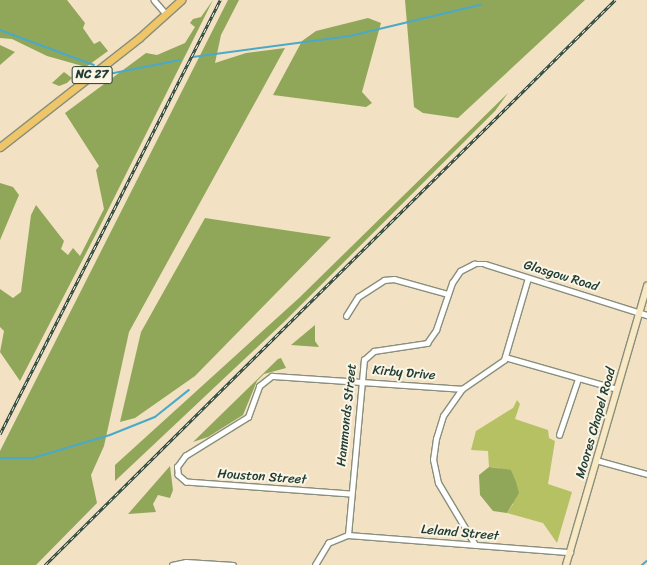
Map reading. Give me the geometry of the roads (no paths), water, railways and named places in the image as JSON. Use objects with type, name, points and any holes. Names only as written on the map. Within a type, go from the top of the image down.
[{"type":"main road","name":"NC 27","points":[[0,146],[166,14],[181,0]]},
{"type":"main road","name":"Moores Chapel Road","points":[[566,565],[647,286]]},
{"type":"street","points":[[154,0],[166,14]]},
{"type":"street","name":"Glasgow Road","points":[[468,266],[485,264],[647,315]]},
{"type":"street","name":"Hammonds Street","points":[[348,535],[350,494],[362,365],[370,352],[420,346],[430,340],[456,274],[468,266]]},
{"type":"street","points":[[475,545],[442,493],[434,465],[439,426],[462,389],[475,383],[505,357],[528,278]]},
{"type":"street","points":[[346,316],[358,297],[384,280],[394,279],[448,294]]},
{"type":"street","points":[[505,357],[578,379],[617,388]]},
{"type":"street","name":"Kirby Drive","points":[[177,472],[185,456],[248,417],[259,386],[268,378],[282,375],[462,389]]},
{"type":"street","points":[[559,435],[578,379]]},
{"type":"street","points":[[596,460],[647,474]]},
{"type":"street","name":"Houston Street","points":[[177,472],[186,482],[350,494]]},
{"type":"street","points":[[315,565],[328,543],[348,535]]},
{"type":"street","name":"Leland Street","points":[[348,535],[570,552]]},
{"type":"street","points":[[172,565],[186,562],[233,565]]},
{"type":"waterway","points":[[193,57],[350,36],[480,5]]},
{"type":"waterway","points":[[0,30],[94,65]]},
{"type":"waterway","points":[[109,74],[180,60]]},
{"type":"waterway","points":[[0,458],[33,458],[110,435],[155,417],[189,390]]},
{"type":"waterway","points":[[642,565],[647,561]]},
{"type":"railway","points":[[0,434],[220,0]]},
{"type":"railway","points":[[45,565],[615,0]]}]
